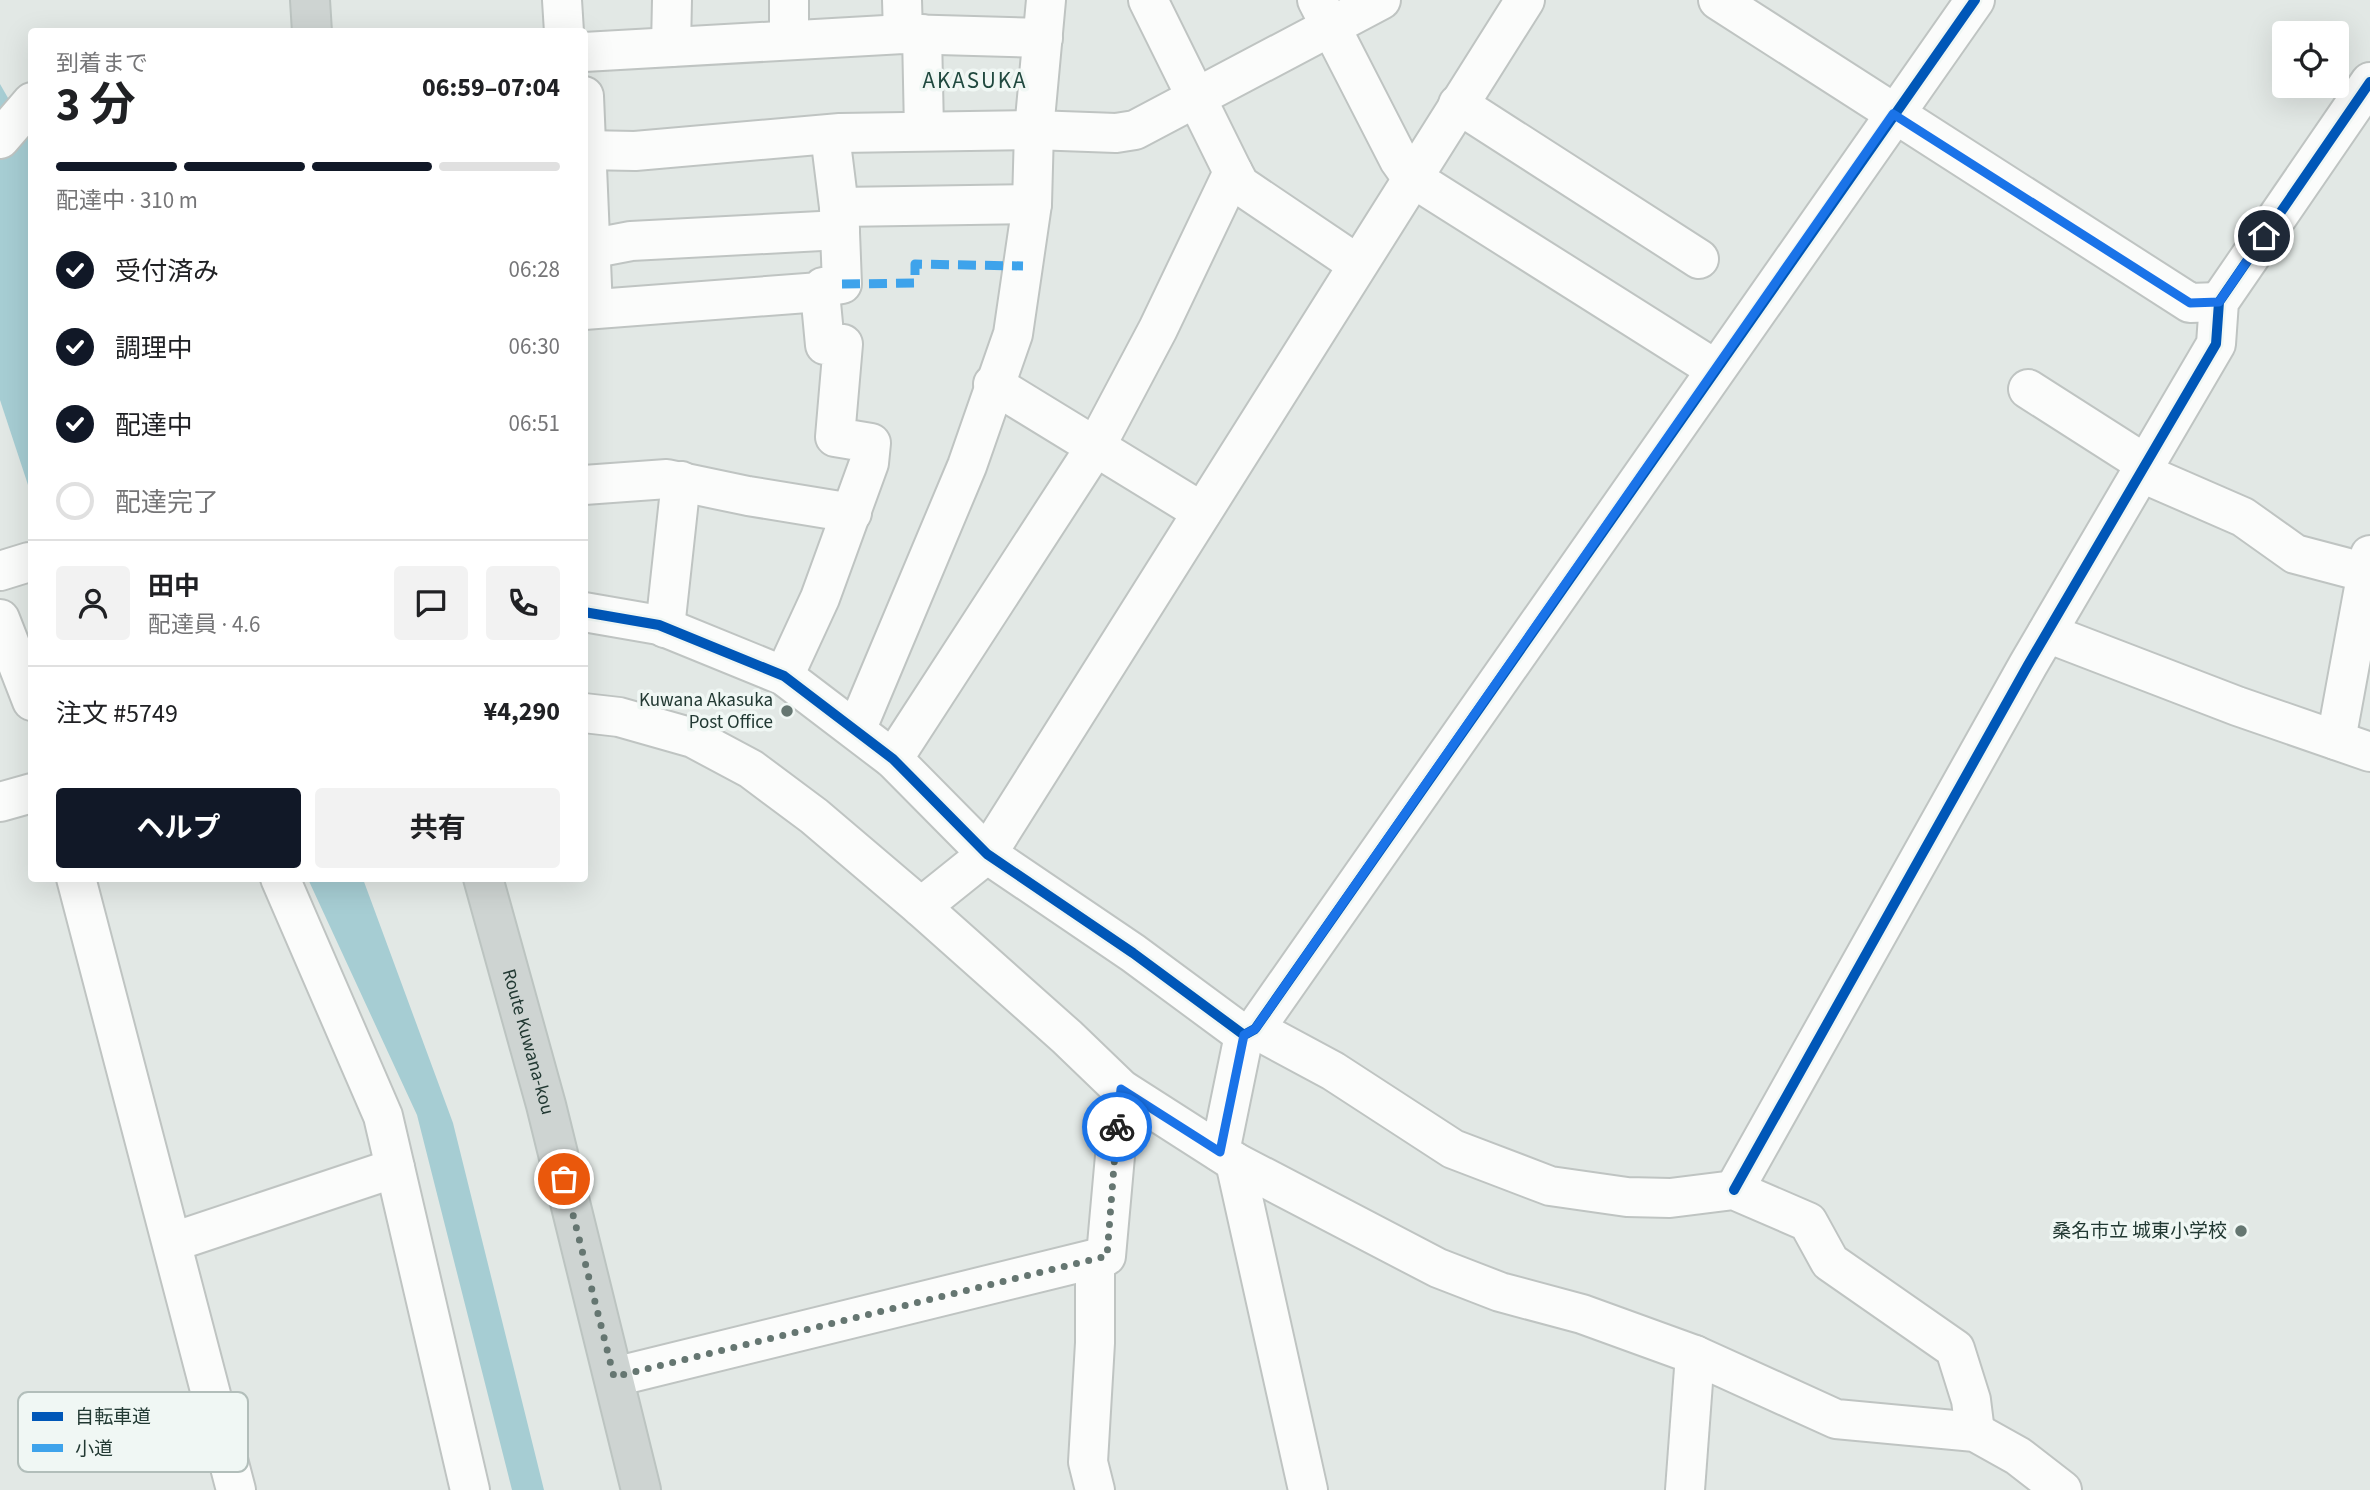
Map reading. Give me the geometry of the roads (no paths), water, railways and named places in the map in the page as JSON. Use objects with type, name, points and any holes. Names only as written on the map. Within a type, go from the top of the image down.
[{"type":"main road","points":[[310,0],[312,28]]},
{"type":"main road","name":"Route Kuwana-kou","points":[[484,882],[546,1104],[641,1490]]},
{"type":"street","points":[[562,0],[564,28]]},
{"type":"street","points":[[671,47],[672,0]]},
{"type":"street","points":[[789,0],[789,40]]},
{"type":"street","points":[[856,729],[967,466],[993,384],[1013,334],[1032,204],[1034,130],[1046,0]]},
{"type":"street","points":[[1147,0],[1240,185],[1357,264]]},
{"type":"street","points":[[588,150],[635,151],[924,130],[1116,133],[1135,130],[1195,96],[1324,13],[1381,0]]},
{"type":"street","points":[[922,907],[987,854],[1411,177],[1525,0]]},
{"type":"street","points":[[1718,0],[2190,303],[2219,302]]},
{"type":"street","points":[[1308,1490],[1227,1157],[1249,1032],[1975,0]]},
{"type":"street","points":[[1324,13],[1399,160],[1411,177],[1714,369]]},
{"type":"street","points":[[588,52],[789,40],[909,23],[1043,38]]},
{"type":"street","points":[[909,23],[924,130]]},
{"type":"street","points":[[1734,1190],[2047,633],[2216,344],[2219,302],[2370,82]]},
{"type":"street","points":[[1458,104],[1699,259]]},
{"type":"street","points":[[0,139],[28,107]]},
{"type":"street","points":[[784,676],[820,598],[852,513],[869,463],[871,443],[835,436],[843,344],[825,345],[820,292],[823,287],[842,284],[840,218],[830,135]]},
{"type":"street","points":[[893,759],[1096,446],[1158,329],[1233,172]]},
{"type":"street","points":[[820,292],[589,309],[588,250],[631,240],[840,218],[1032,204]]},
{"type":"street","points":[[993,384],[1202,512]]},
{"type":"street","points":[[2028,388],[2145,469],[2243,517],[2295,554],[2368,564],[2353,746],[2237,706],[2047,633]]},
{"type":"street","points":[[588,485],[667,479],[852,513]]},
{"type":"street","points":[[665,628],[681,481]]},
{"type":"street","points":[[588,613],[665,628],[784,676],[893,759],[987,854],[1249,1032],[1333,1071],[1453,1149],[1550,1186],[1627,1197],[1670,1198],[1734,1190],[1808,1223],[1830,1262],[1955,1349],[1971,1400],[1975,1432]]},
{"type":"street","points":[[0,619],[28,691]]},
{"type":"street","points":[[588,713],[620,717],[693,738],[751,769],[814,816],[922,907],[1121,1089],[1227,1157],[1438,1268],[1500,1292],[1582,1314],[1695,1355],[1836,1419],[1975,1432],[2018,1456],[2062,1490]]},
{"type":"street","points":[[0,802],[28,794]]},
{"type":"street","points":[[77,882],[211,1392]]},
{"type":"street","points":[[282,882],[383,1115],[470,1490]]},
{"type":"street","points":[[614,1377],[1107,1256],[1121,1089]]},
{"type":"street","points":[[173,1242],[395,1168]]},
{"type":"street","points":[[1095,1259],[1095,1343],[1088,1462],[1095,1490]]},
{"type":"street","points":[[1685,1490],[1695,1355]]},
{"type":"street","points":[[231,1472],[236,1490]]},
{"type":"water","points":[[0,84],[28,133],[28,485],[0,400]]},
{"type":"water","points":[[309,882],[364,882],[453,1123],[544,1490],[512,1490],[417,1115]]},
{"type":"place","name":"Kuwana Akasuka Post Office","points":[[787,711]]},
{"type":"place","name":"桑名市立 城東小学校","points":[[2241,1231]]},
{"type":"district","name":"AKASUKA","points":[[975,80]]}]
